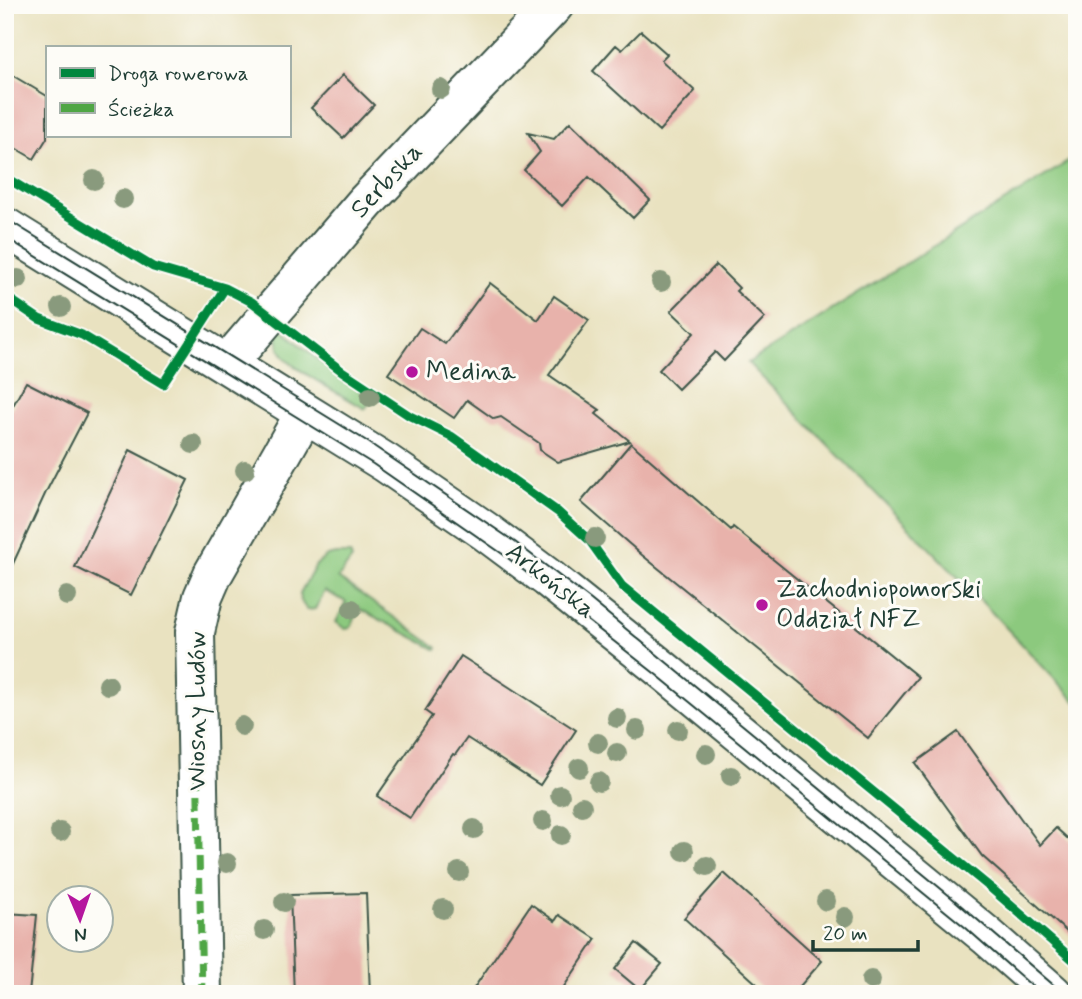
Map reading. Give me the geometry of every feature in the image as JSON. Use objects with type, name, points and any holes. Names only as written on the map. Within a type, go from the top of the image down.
[{"type":"street","name":"Serbska","points":[[227,364],[366,202],[554,5]]},
{"type":"street","name":"Arkońska","points":[[5,227],[435,496],[548,578],[987,936],[1053,994]]},
{"type":"street","name":"Wiosny Ludów","points":[[202,994],[195,632],[203,597],[213,574],[305,413]]},
{"type":"green space","points":[[1077,156],[1077,703],[748,363]]},
{"type":"green space","points":[[278,326],[336,375],[372,399],[365,409],[310,377],[285,358],[278,343]]},
{"type":"green space","points":[[350,554],[352,559],[338,578],[438,648],[437,650],[360,609],[350,628],[345,629],[336,622],[346,602],[325,591],[315,609],[307,610],[300,600],[300,593],[316,565],[327,556]]},
{"type":"building","points":[[641,31],[667,54],[661,60],[695,91],[659,131],[593,71],[616,45],[622,50]]},
{"type":"building","points":[[5,71],[46,95],[47,138],[34,159],[5,142]]},
{"type":"building","points":[[343,75],[374,105],[343,138],[311,108]]},
{"type":"building","points":[[570,122],[650,200],[633,218],[589,177],[562,206],[524,170],[540,152],[528,133],[554,139]]},
{"type":"building","points":[[716,265],[739,288],[736,291],[765,318],[724,361],[715,352],[678,389],[659,370],[694,333],[671,311]]},
{"type":"building","points":[[490,283],[538,320],[554,296],[589,320],[549,375],[600,410],[596,414],[630,441],[558,462],[540,450],[539,443],[501,417],[494,419],[467,400],[454,418],[388,374],[420,328],[445,344]]},
{"type":"building","points":[[26,382],[87,413],[46,492],[5,581],[5,420]]},
{"type":"building","points":[[631,443],[731,530],[733,527],[918,677],[868,738],[642,555],[581,502]]},
{"type":"building","points":[[130,450],[188,480],[131,595],[75,567]]},
{"type":"building","points":[[461,656],[576,730],[540,785],[467,738],[455,755],[453,754],[410,818],[377,796],[432,716],[425,711]]},
{"type":"building","points":[[958,732],[1040,845],[1056,828],[1077,847],[1077,941],[982,856],[915,763]]},
{"type":"building","points":[[724,873],[822,961],[793,994],[768,994],[684,918]]},
{"type":"building","points":[[366,893],[370,994],[294,994],[290,895]]},
{"type":"building","points":[[531,904],[555,921],[559,915],[596,939],[559,994],[470,994]]},
{"type":"building","points":[[5,913],[37,915],[29,994],[5,994]]},
{"type":"building","points":[[636,943],[662,964],[640,990],[615,969]]},
{"type":"tram line","points":[[5,218],[365,440],[515,542],[591,600],[951,897],[1064,994]]},
{"type":"tram line","points":[[5,237],[373,464],[504,555],[658,676],[966,928],[1041,994]]},
{"type":"marked path","points":[[197,752],[202,994]]},
{"type":"cycle path","points":[[5,177],[153,267],[225,288],[252,302],[342,371],[410,416],[451,436],[558,512],[589,540],[622,586],[992,889],[1077,963]]},
{"type":"cycle path","points":[[5,296],[39,319],[82,335],[163,384],[225,288]]},
{"type":"place","name":"Medina","points":[[412,372]]},
{"type":"place","name":"Zachodniopomorski Oddział NFZ","points":[[762,605]]}]
